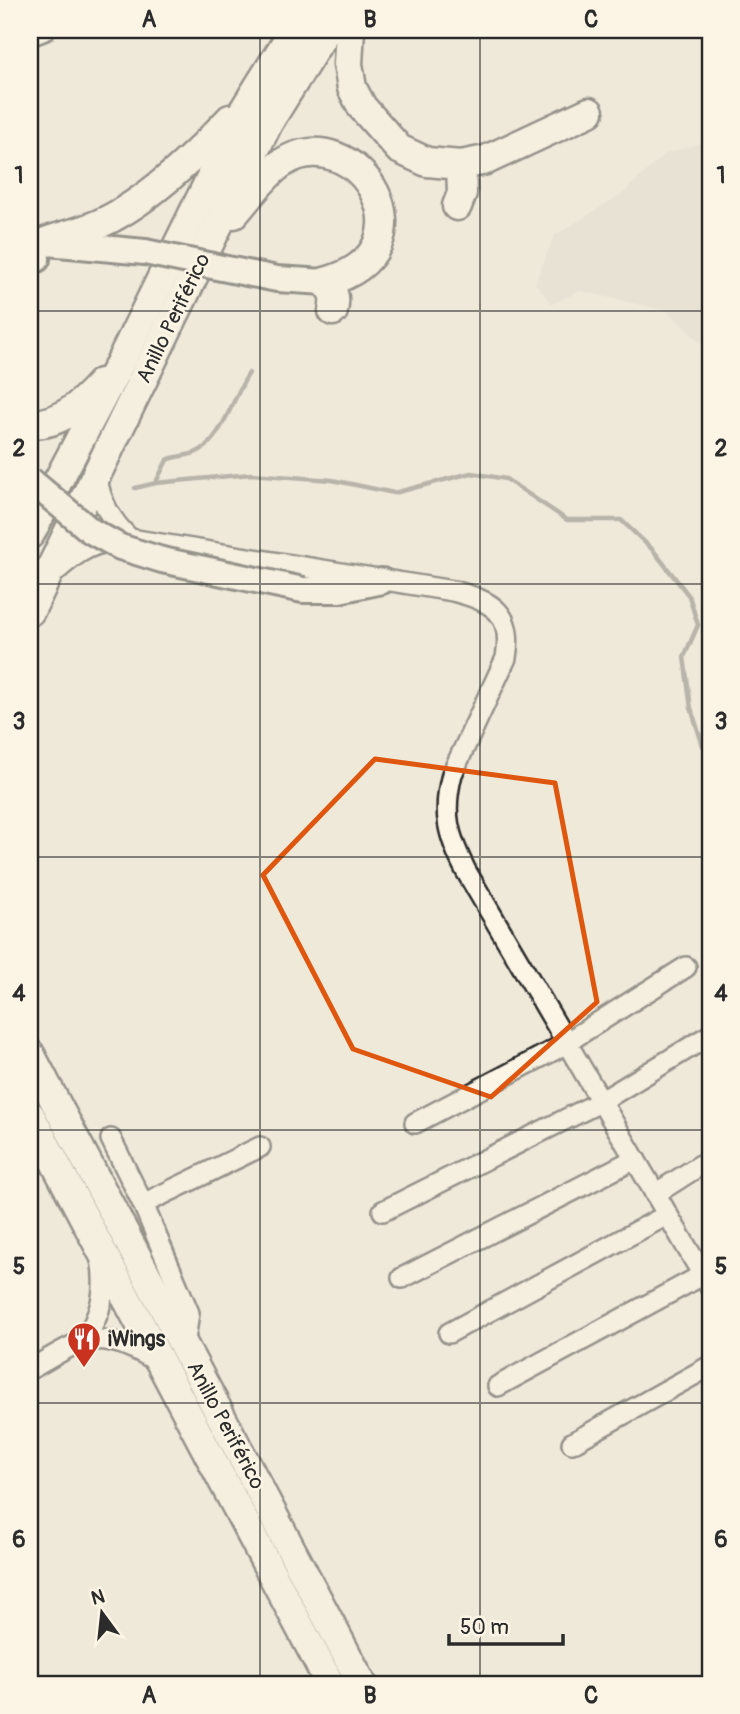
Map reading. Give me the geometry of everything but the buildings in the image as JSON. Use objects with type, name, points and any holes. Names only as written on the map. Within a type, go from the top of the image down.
[{"type":"highway","name":"Anillo Periférico","points":[[30,534],[120,363],[244,110],[294,30]]},
{"type":"highway","name":"Anillo Periférico","points":[[30,611],[268,123],[326,30]]},
{"type":"highway","points":[[350,30],[348,64],[352,88],[362,107],[399,149],[427,162],[461,165],[486,160],[589,112]]},
{"type":"highway","points":[[34,253],[99,224],[132,204],[205,145],[256,91]]},
{"type":"highway","points":[[211,239],[282,163],[312,154],[330,155],[348,162],[363,173],[377,194],[382,214],[381,234],[371,256],[360,267],[325,282],[333,291],[333,311]]},
{"type":"highway","points":[[457,206],[462,193],[461,165]]},
{"type":"highway","points":[[30,424],[43,425],[68,414],[120,363]]},
{"type":"highway","name":"Anillo Periférico","points":[[30,1054],[362,1684]]},
{"type":"highway","name":"Anillo Periférico","points":[[30,1115],[330,1684]]},
{"type":"main road","points":[[34,253],[145,252],[277,279],[325,282]]},
{"type":"main road","points":[[30,480],[91,531],[120,547],[162,560],[303,590],[339,590],[382,581]]},
{"type":"street","points":[[30,36],[45,30]]},
{"type":"street","points":[[96,475],[106,511],[130,539]]},
{"type":"street","points":[[43,584],[83,549],[111,540],[130,539],[453,591],[475,596],[500,612],[509,640],[506,658],[452,774],[447,803],[449,833],[467,873],[667,1215],[708,1278],[498,1386]]},
{"type":"street","points":[[415,1123],[567,1042],[686,967]]},
{"type":"street","points":[[383,1211],[602,1101],[710,1035]]},
{"type":"street","points":[[111,1139],[143,1204],[189,1313],[184,1346]]},
{"type":"street","points":[[143,1204],[260,1147]]},
{"type":"street","points":[[655,1194],[710,1158]]},
{"type":"street","points":[[402,1278],[635,1159]]},
{"type":"street","points":[[449,1333],[667,1215]]},
{"type":"street","points":[[84,1341],[96,1322],[103,1300],[101,1256],[92,1235]]},
{"type":"street","points":[[30,1369],[84,1341],[124,1345],[160,1364]]},
{"type":"street","points":[[572,1443],[710,1366]]},
{"type":"highlighted area","points":[[375,759],[555,783],[597,1002],[491,1097],[353,1049],[263,875]]},
{"type":"shaded area","points":[[710,140],[710,352],[667,311],[580,291],[552,304],[535,283],[554,236],[623,193],[665,154]]},
{"type":"waterway","points":[[156,482],[167,460],[199,451],[215,436],[249,373]]},
{"type":"waterway","points":[[135,488],[156,483],[251,474],[332,480],[394,493],[471,473],[506,479],[567,520],[621,520],[653,550],[689,596],[698,625],[684,657],[691,708],[703,746],[710,753]]},
{"type":"place","name":"iWings","points":[[84,1369]]}]
